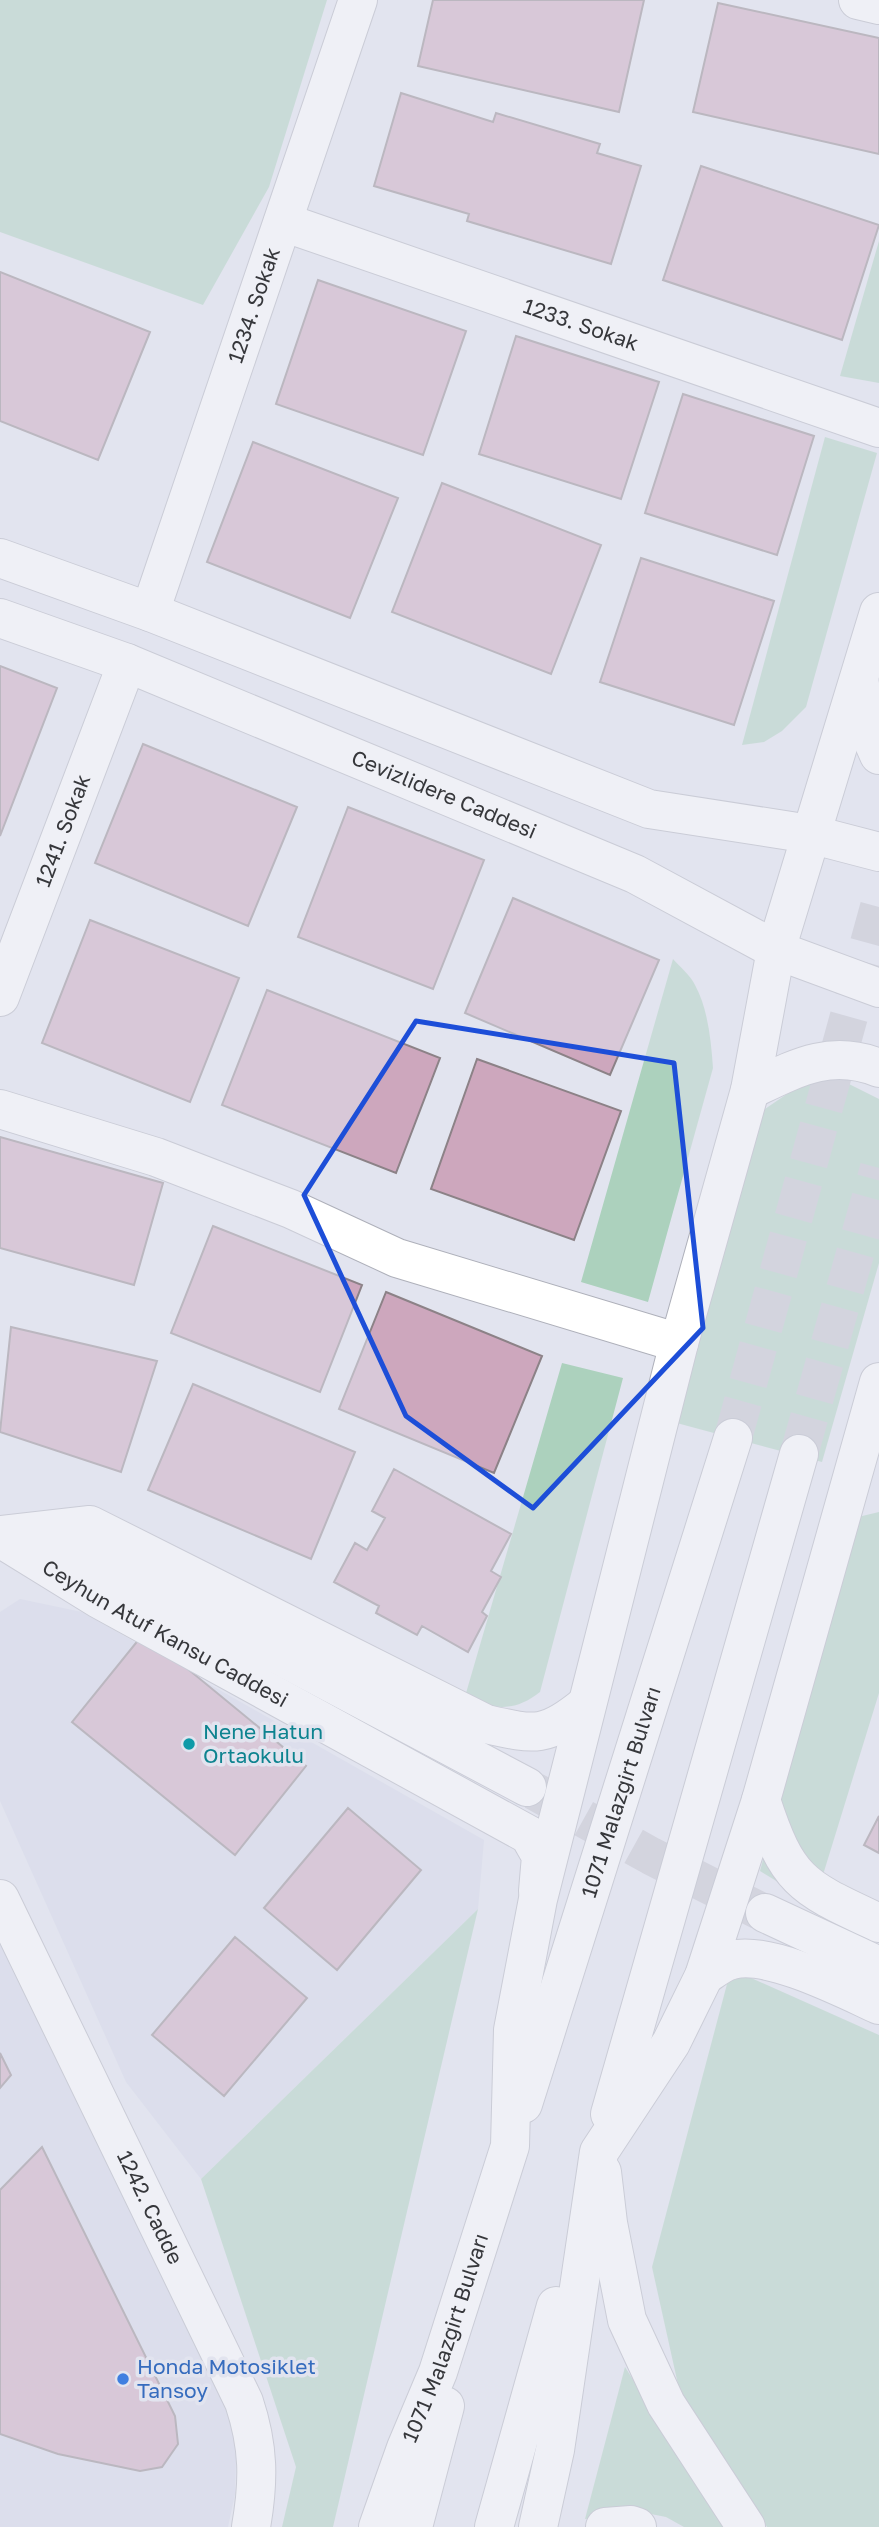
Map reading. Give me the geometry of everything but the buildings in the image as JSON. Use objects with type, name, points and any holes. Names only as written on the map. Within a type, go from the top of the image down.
[{"type":"main road","name":"1234. Sokak","points":[[150,612],[358,0]]},
{"type":"main road","points":[[858,0],[879,5]]},
{"type":"main road","name":"1233. Sokak","points":[[282,222],[879,428]]},
{"type":"main road","points":[[0,558],[150,612],[649,809],[810,834],[879,852]]},
{"type":"main road","points":[[510,2146],[513,2030],[538,1899],[679,1343],[750,1090],[776,950],[879,612]]},
{"type":"main road","name":"Cevizlidere Caddesi","points":[[0,618],[127,663],[635,874],[776,950],[879,988]]},
{"type":"main road","name":"1241. Sokak","points":[[0,997],[127,663]]},
{"type":"main road","points":[[859,682],[863,719],[879,755]]},
{"type":"main road","points":[[750,1090],[812,1062],[828,1059],[844,1059],[879,1068]]},
{"type":"main road","points":[[0,1109],[156,1157],[291,1209],[397,1258],[679,1343]]},
{"type":"main road","points":[[537,2527],[555,2450],[599,2152],[671,2043],[704,1976],[869,1463],[879,1382]]},
{"type":"main road","name":"1071 Malazgirt Bulvarı","points":[[378,2527],[406,2448],[438,2372],[733,1438]]},
{"type":"main road","points":[[495,2525],[799,1454]]},
{"type":"main road","name":"Ceyhun Atuf Kansu Caddesi","points":[[0,1536],[90,1525],[486,1724],[533,1733],[565,1722],[586,1704]]},
{"type":"main road","name":"Ceyhun Atuf Kansu Caddesi","points":[[0,1536],[56,1547],[111,1566],[527,1787]]},
{"type":"main road","name":"Ceyhun Atuf Kansu Caddesi","points":[[0,1536],[99,1599],[529,1835],[541,1856],[538,1899]]},
{"type":"main road","points":[[761,1800],[775,1840],[796,1877],[822,1897],[879,1923]]},
{"type":"main road","name":"1242. Cadde","points":[[0,1899],[244,2402],[253,2427],[257,2453],[258,2477],[251,2527]]},
{"type":"main road","points":[[765,1913],[879,1966]]},
{"type":"main road","points":[[704,1976],[730,1960],[747,1957],[768,1959],[879,2005]]},
{"type":"main road","name":"1071 Malazgirt Bulvarı","points":[[413,2527],[510,2146]]},
{"type":"main road","points":[[599,2152],[608,2223],[627,2320],[666,2404],[746,2527]]},
{"type":"main road","points":[[605,2527],[637,2527]]},
{"type":"highlighted area","points":[[416,1021],[674,1063],[703,1328],[533,1508],[406,1416],[304,1195]]},
{"type":"shaded area","points":[[20,1599],[82,1612],[484,1840],[478,1909],[201,2179],[126,2082],[0,1801],[0,1612]]},
{"type":"shaded area","points":[[0,1904],[237,2429],[235,2494],[228,2527],[0,2527]]},
{"type":"green space","points":[[0,0],[327,0],[269,187],[203,305],[0,232]]},
{"type":"green space","points":[[879,241],[879,383],[840,376]]},
{"type":"green space","points":[[825,437],[877,453],[806,707],[782,731],[764,742],[742,745]]},
{"type":"green space","points":[[673,959],[695,985],[703,1004],[713,1068],[648,1302],[581,1282]]},
{"type":"green space","points":[[809,1079],[843,1081],[879,1099],[879,1263],[822,1462],[673,1422],[762,1111]]},
{"type":"green space","points":[[562,1363],[623,1378],[540,1692],[521,1703],[504,1707],[464,1700]]},
{"type":"green space","points":[[879,1512],[879,1693],[814,1904],[760,1871],[853,1524],[858,1517]]},
{"type":"green space","points":[[478,1909],[333,2527],[282,2527],[296,2467],[201,2179]]},
{"type":"green space","points":[[731,1969],[879,2035],[879,2527],[767,2527],[681,2398],[652,2267]]},
{"type":"green space","points":[[625,2367],[727,2527],[684,2527],[666,2517],[646,2513],[585,2519]]},
{"type":"tunnel","points":[[733,1438],[879,907]]},
{"type":"tunnel","points":[[799,1454],[879,1168]]},
{"type":"tunnel","points":[[534,1791],[651,1856],[760,1911]]},
{"type":"place","name":"Nene Hatun Ortaokulu","points":[[189,1744]]},
{"type":"place","name":"Honda Motosiklet Tansoy","points":[[123,2379]]}]
